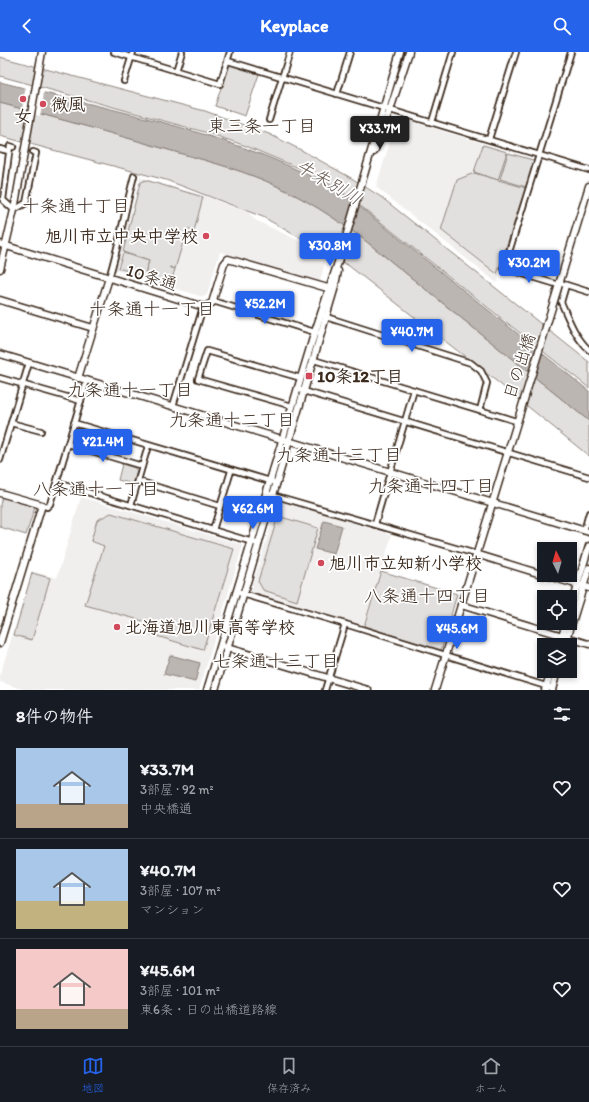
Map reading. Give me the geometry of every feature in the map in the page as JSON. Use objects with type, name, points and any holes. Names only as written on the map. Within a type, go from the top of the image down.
[{"type":"street","points":[[0,269],[7,246],[14,210],[26,134],[42,52]]},
{"type":"street","points":[[114,52],[220,84],[230,52]]},
{"type":"street","points":[[124,81],[134,52]]},
{"type":"street","points":[[176,71],[182,52]]},
{"type":"street","points":[[269,120],[290,52]]},
{"type":"street","points":[[337,94],[350,52]]},
{"type":"street","points":[[215,690],[327,317],[332,289],[343,247],[400,52]]},
{"type":"street","points":[[360,187],[390,110],[409,52]]},
{"type":"street","points":[[432,122],[453,52]]},
{"type":"street","points":[[490,139],[516,52]]},
{"type":"street","points":[[571,52],[504,268],[589,292]]},
{"type":"street","points":[[228,61],[589,170]]},
{"type":"street","points":[[0,148],[11,149],[2,192],[3,200],[14,210]]},
{"type":"street","points":[[14,210],[26,203],[36,153],[33,152]]},
{"type":"street","points":[[78,378],[92,328],[117,252],[119,236],[134,176]]},
{"type":"street","name":"日の出橋","points":[[435,690],[518,414],[589,186]]},
{"type":"street","name":"10条通","points":[[0,244],[202,307]]},
{"type":"street","points":[[173,406],[202,307],[209,306],[213,301],[224,264],[228,260],[332,289]]},
{"type":"street","points":[[566,285],[561,302],[573,330],[581,343],[589,350]]},
{"type":"street","points":[[207,690],[314,332],[332,289]]},
{"type":"street","points":[[0,300],[92,328]]},
{"type":"street","points":[[213,301],[321,334]]},
{"type":"street","points":[[320,315],[471,363],[481,371],[487,383],[480,410]]},
{"type":"street","points":[[292,406],[198,379],[206,351],[300,378]]},
{"type":"street","points":[[0,354],[586,531],[589,513]]},
{"type":"street","points":[[314,360],[516,421]]},
{"type":"street","points":[[0,460],[29,363]]},
{"type":"street","points":[[0,378],[81,401]]},
{"type":"street","points":[[0,493],[46,507],[50,504],[87,380]]},
{"type":"street","points":[[297,389],[589,477]]},
{"type":"street","points":[[375,524],[414,390]]},
{"type":"street","points":[[11,423],[41,431]]},
{"type":"street","points":[[74,424],[231,471],[277,483]]},
{"type":"street","points":[[68,444],[142,466]]},
{"type":"street","points":[[131,505],[148,446]]},
{"type":"street","points":[[213,530],[231,471]]},
{"type":"street","points":[[138,481],[220,506]]},
{"type":"street","points":[[56,482],[259,544]]},
{"type":"street","points":[[266,492],[537,573]]},
{"type":"street","points":[[0,643],[42,506]]},
{"type":"street","points":[[577,597],[583,587],[589,546]]},
{"type":"street","points":[[564,636],[589,568]]},
{"type":"street","points":[[567,582],[583,587]]},
{"type":"street","points":[[236,592],[345,624],[549,689]]},
{"type":"street","points":[[461,605],[589,644]]},
{"type":"street","points":[[325,690],[345,624]]},
{"type":"street","points":[[564,636],[565,630]]},
{"type":"street","points":[[220,646],[368,690]]},
{"type":"street","points":[[549,689],[550,678]]},
{"type":"street","points":[[549,689],[554,678]]},
{"type":"shaded area","points":[[0,57],[205,111],[269,134],[353,179],[381,197],[589,362],[589,388],[343,192],[306,171],[246,146],[208,133],[0,76]]},
{"type":"shaded area","points":[[229,64],[259,74],[245,116],[215,106]]},
{"type":"shaded area","name":"牛朱別川","points":[[0,82],[133,114],[222,140],[265,156],[306,174],[345,195],[589,391],[589,421],[362,238],[312,204],[290,192],[230,168],[112,133],[0,103]]},
{"type":"shaded area","points":[[0,103],[112,133],[230,168],[290,192],[312,204],[362,238],[589,421],[589,456],[500,384],[349,266],[263,217],[166,180],[0,136]]},
{"type":"shaded area","points":[[401,118],[533,159],[535,161],[497,283],[376,187],[396,122]]},
{"type":"shaded area","points":[[483,145],[507,152],[498,180],[474,172]]},
{"type":"shaded area","points":[[508,153],[533,160],[534,162],[526,187],[500,179]]},
{"type":"shaded area","points":[[474,173],[526,188],[497,274],[441,230],[457,180]]},
{"type":"shaded area","name":"旭川市立中央中学校","points":[[140,177],[204,196],[249,213],[255,220],[327,254],[320,282],[220,252],[207,295],[203,297],[115,270]]},
{"type":"shaded area","points":[[145,180],[203,197],[194,231],[187,229],[170,285],[144,277],[149,261],[123,252],[140,183]]},
{"type":"shaded area","points":[[123,253],[149,261],[144,276],[118,268]]},
{"type":"shaded area","points":[[122,464],[135,468],[137,471],[133,484],[118,480]]},
{"type":"shaded area","points":[[2,497],[35,507],[26,535],[0,527],[0,505]]},
{"type":"shaded area","name":"北海道旭川東高等学校","points":[[81,497],[243,545],[199,690],[26,690],[0,682],[0,675],[32,571],[57,578]]},
{"type":"shaded area","name":"旭川市立知新小学校","points":[[279,500],[392,535],[363,626],[250,592]]},
{"type":"shaded area","points":[[111,513],[234,549],[203,650],[150,634],[147,622],[85,605],[104,546],[91,541],[97,520]]},
{"type":"shaded area","points":[[278,516],[318,528],[297,601],[263,590],[258,581]]},
{"type":"shaded area","points":[[324,521],[342,526],[334,554],[315,549]]},
{"type":"shaded area","points":[[381,571],[457,594],[441,651],[364,626]]},
{"type":"shaded area","points":[[32,573],[50,578],[32,640],[14,635]]},
{"type":"shaded area","points":[[170,655],[200,663],[195,682],[164,674]]},
{"type":"pier","points":[[26,86],[44,91],[43,100],[45,104],[42,106],[40,116],[22,111],[23,102],[21,99],[24,96]]},
{"type":"tunnel","points":[[13,147],[33,152]]},
{"type":"place","name":"女","points":[[23,99]]},
{"type":"place","name":"微風","points":[[43,104]]},
{"type":"place","name":"旭川市立中央中学校","points":[[206,236]]},
{"type":"place","name":"10条12丁目","points":[[309,376]]},
{"type":"place","name":"旭川市立知新小学校","points":[[321,563]]},
{"type":"place","name":"北海道旭川東高等学校","points":[[117,627]]},
{"type":"district","name":"東三条一丁目","points":[[262,126]]},
{"type":"district","name":"十条通十丁目","points":[[76,206]]},
{"type":"district","name":"十条通十一丁目","points":[[152,309]]},
{"type":"district","name":"九条通十一丁目","points":[[130,390]]},
{"type":"district","name":"九条通十二丁目","points":[[232,420]]},
{"type":"district","name":"九条通十三丁目","points":[[339,455]]},
{"type":"district","name":"九条通十四丁目","points":[[431,486]]},
{"type":"district","name":"八条通十一丁目","points":[[96,489]]},
{"type":"district","name":"八条通十四丁目","points":[[427,596]]},
{"type":"district","name":"七条通十三丁目","points":[[276,661]]}]
